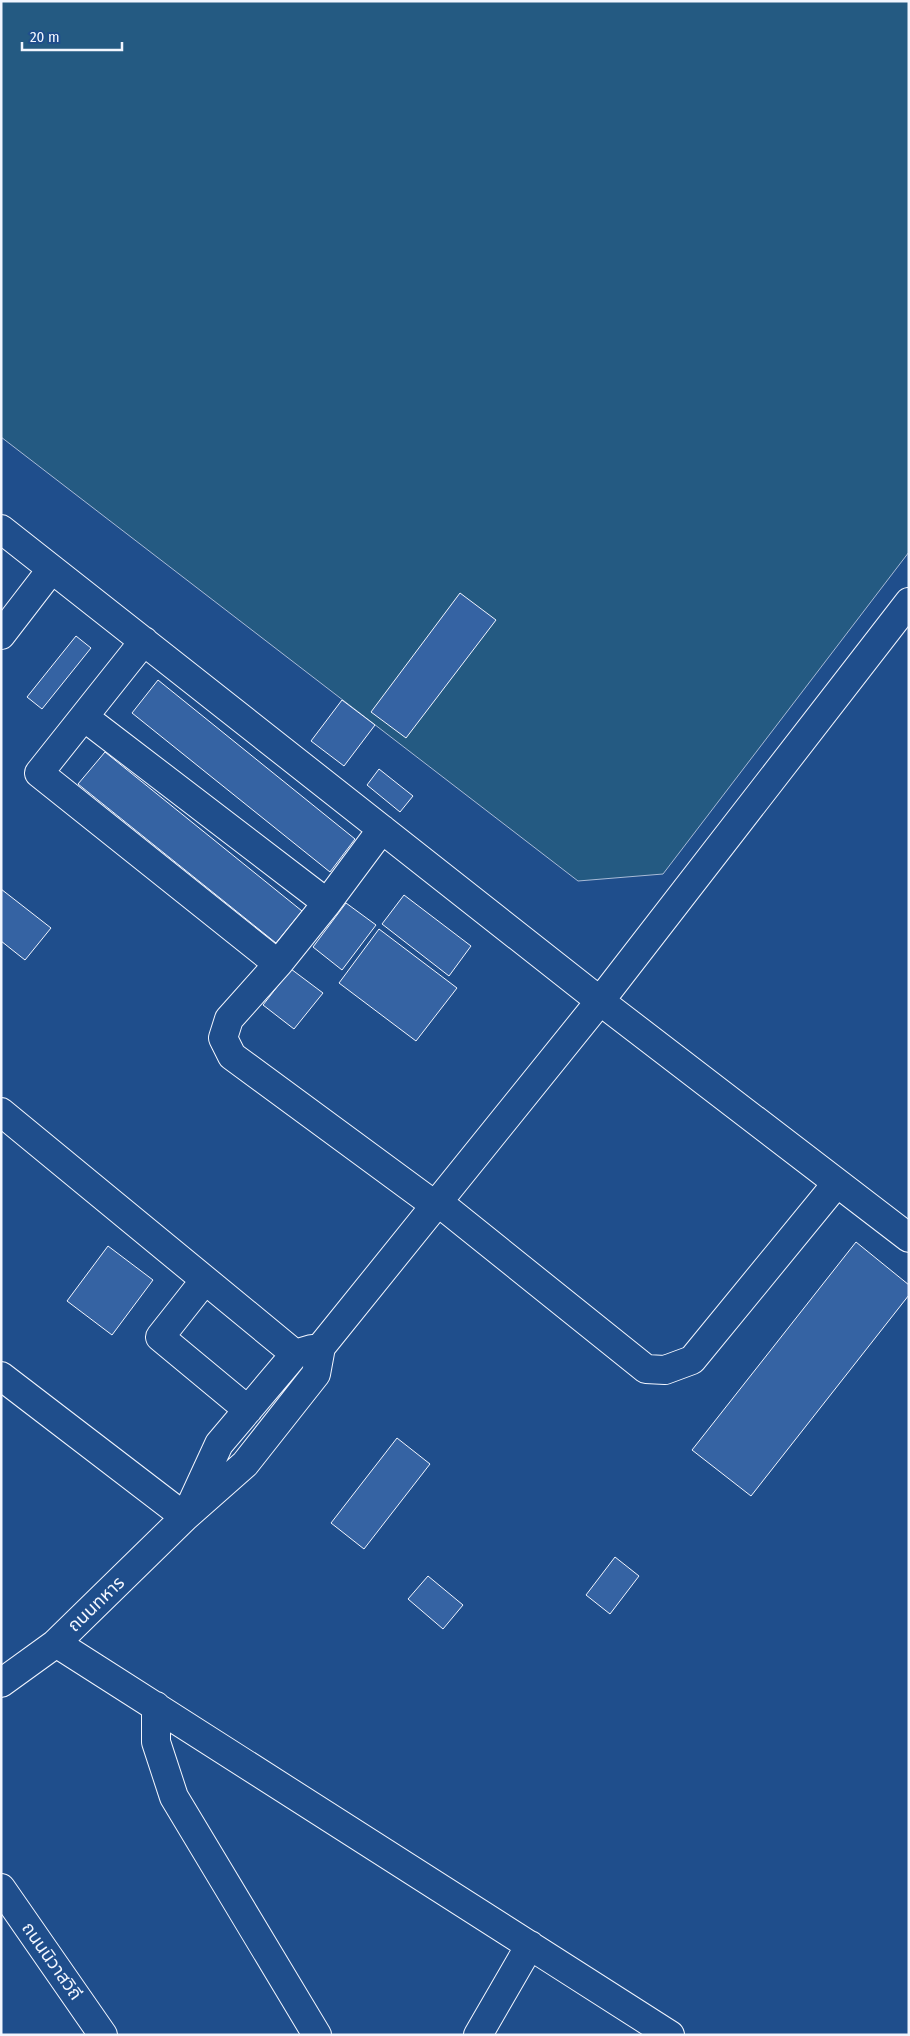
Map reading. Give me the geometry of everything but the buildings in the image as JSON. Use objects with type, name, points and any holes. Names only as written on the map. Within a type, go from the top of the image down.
[{"type":"street","points":[[1,529],[600,1001],[909,1238]]},
{"type":"street","points":[[1,636],[51,570]]},
{"type":"street","points":[[1,1376],[185,1517],[219,1444],[295,1354],[321,1347],[600,1001],[909,602]]},
{"type":"street","points":[[144,641],[39,773],[278,964]]},
{"type":"street","points":[[84,717],[327,903]]},
{"type":"street","points":[[382,830],[278,964],[229,1019],[223,1038],[232,1056],[437,1204],[646,1369],[665,1370],[692,1360],[837,1183]]},
{"type":"street","points":[[1,1112],[295,1354]]},
{"type":"street","points":[[205,1280],[160,1337],[248,1410]]},
{"type":"street","name":"ถนนทหาร","points":[[1,1683],[56,1643],[185,1517],[245,1464],[316,1374],[321,1347]]},
{"type":"street","points":[[56,1643],[670,2035]]},
{"type":"street","points":[[156,1706],[156,1742],[174,1797],[306,2031]]},
{"type":"street","name":"ถนนนิวาสวิถี","points":[[1,1888],[103,2035]]},
{"type":"street","points":[[478,2035],[530,1945]]},
{"type":"shaded area","points":[[1,1],[909,1],[909,552],[663,874],[578,881],[1,437]]}]
